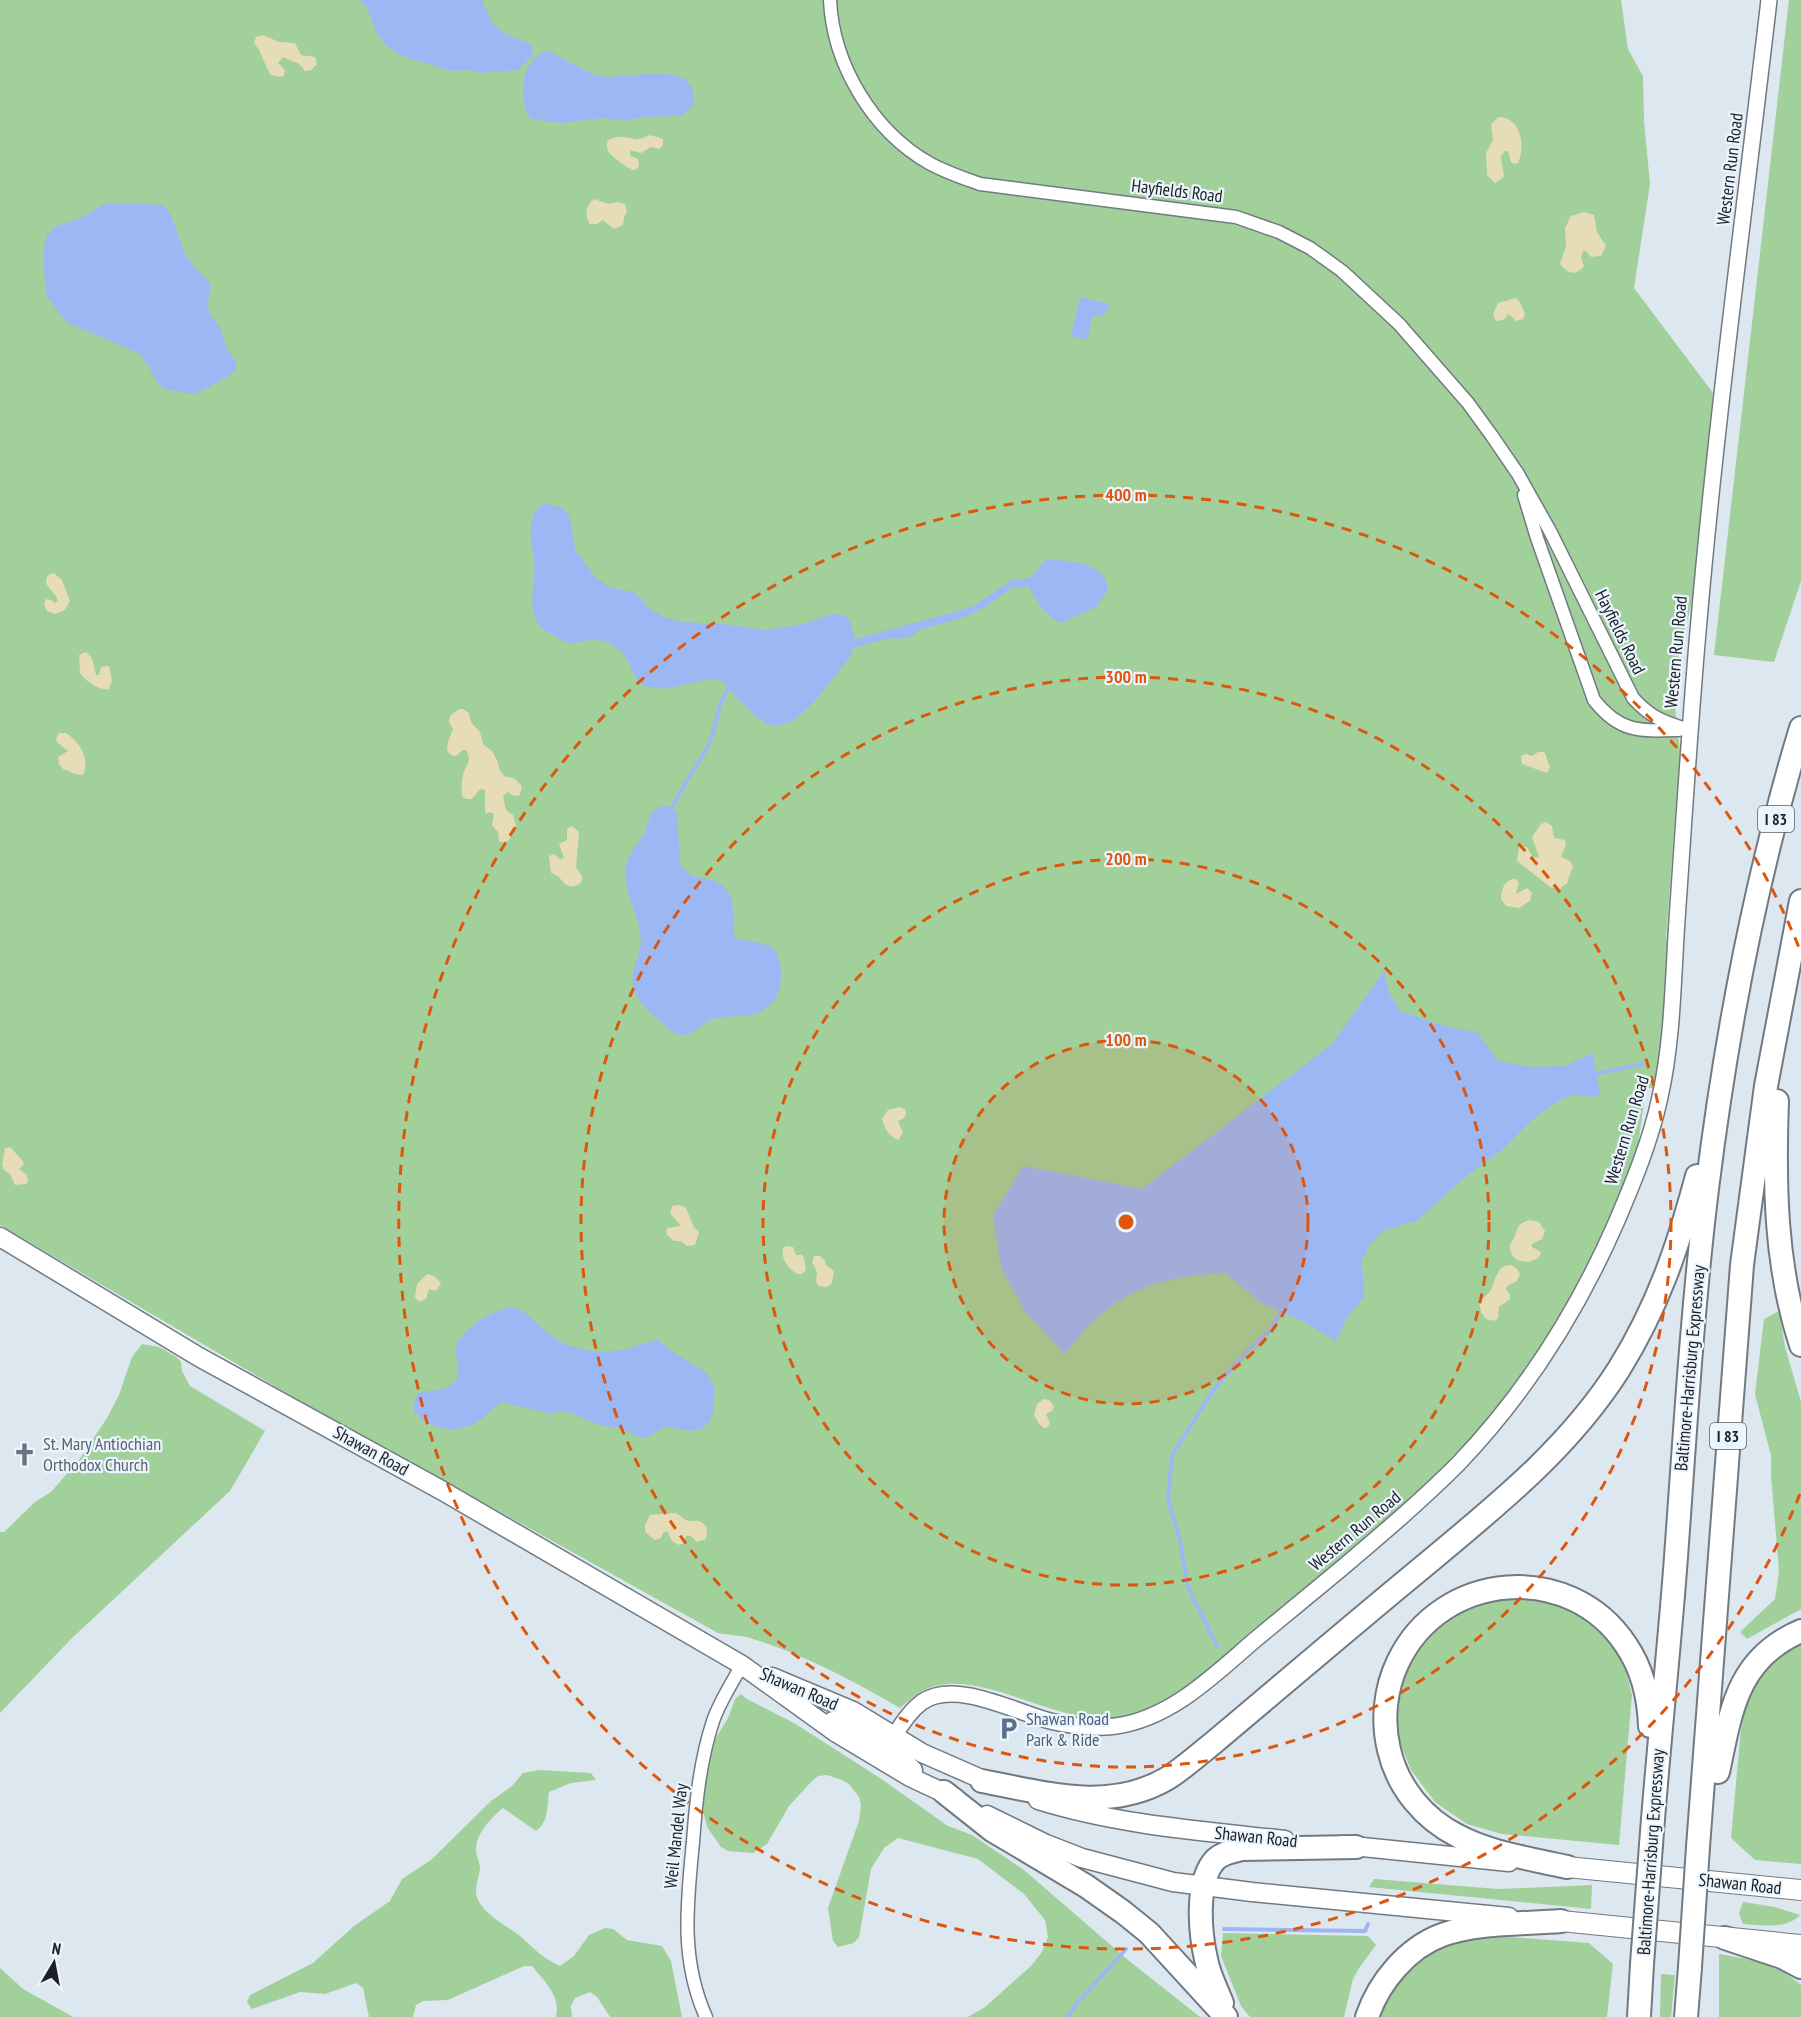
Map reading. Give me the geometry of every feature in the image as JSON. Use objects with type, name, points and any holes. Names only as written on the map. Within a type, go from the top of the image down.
[{"type":"highway","name":"Baltimore-Harrisburg Expressway","points":[[1639,2012],[1693,1322],[1707,1188],[1721,1091],[1755,911],[1778,811],[1801,728]]},
{"type":"highway","name":"I 83","points":[[1686,2017],[1697,1968],[1725,1466],[1742,1265],[1776,1027],[1801,901]]},
{"type":"highway","points":[[1776,1027],[1784,1037],[1777,1089],[1775,1136],[1779,1246],[1786,1289],[1801,1345]]},
{"type":"highway","points":[[982,1781],[1077,1799],[1128,1794],[1149,1788],[1169,1777],[1221,1736],[1534,1472],[1566,1439],[1601,1395],[1619,1369],[1644,1324],[1680,1241],[1721,1091]]},
{"type":"highway","points":[[1718,1772],[1725,1617],[1725,1466]]},
{"type":"highway","points":[[1567,1867],[1479,1845],[1458,1837],[1419,1808],[1399,1778],[1387,1740],[1385,1722],[1389,1686],[1410,1640],[1429,1620],[1449,1605],[1489,1590],[1536,1588],[1570,1598],[1586,1606],[1613,1628],[1636,1663],[1647,1692],[1653,1820]]},
{"type":"highway","points":[[1705,1848],[1732,1707],[1741,1685],[1751,1669],[1766,1654],[1801,1631]]},
{"type":"highway","points":[[944,1792],[992,1830],[1086,1886],[1123,1912],[1149,1933],[1227,2017]]},
{"type":"highway","points":[[1227,2017],[1211,1979],[1202,1932],[1203,1887],[1216,1859],[1242,1849],[1356,1847]]},
{"type":"highway","points":[[1367,2017],[1377,1993],[1393,1972],[1412,1953],[1442,1935],[1484,1927],[1561,1921]]},
{"type":"highway","points":[[1725,1938],[1782,1957],[1801,1967]]},
{"type":"highway","points":[[1697,1968],[1700,2017]]},
{"type":"main road","name":"Shawan Road","points":[[0,1238],[199,1357],[441,1490],[742,1665],[815,1717],[910,1777],[1064,1851],[1136,1873],[1203,1887],[1801,1945]]},
{"type":"main road","name":"Shawan Road","points":[[742,1665],[853,1711],[891,1741],[909,1767],[944,1792]]},
{"type":"main road","name":"Shawan Road","points":[[815,1717],[844,1723],[922,1753],[982,1781],[1048,1804],[1144,1825],[1801,1890]]},
{"type":"street","name":"Hayfields Road","points":[[830,0],[837,42],[848,72],[864,100],[885,128],[906,147],[954,176],[980,184],[1236,217],[1279,232],[1310,248],[1342,271],[1399,324],[1468,403],[1518,474],[1550,531],[1633,698],[1657,720],[1689,730]]},
{"type":"street","name":"Western Run Road","points":[[891,1741],[908,1715],[920,1704],[933,1696],[949,1694],[987,1701],[1075,1726],[1118,1726],[1142,1720],[1166,1710],[1223,1668],[1413,1508],[1459,1462],[1492,1426],[1553,1343],[1585,1289],[1625,1201],[1657,1111],[1664,1077],[1689,730],[1708,512],[1769,0]]},
{"type":"street","name":"Hayfields Road","points":[[1518,474],[1537,538],[1594,700],[1616,723],[1629,729],[1689,730]]},
{"type":"street","name":"Weil Mandel Way","points":[[706,2017],[696,1993],[686,1930],[697,1791],[713,1722],[721,1701],[742,1665]]},
{"type":"green space","points":[[0,0],[1621,0],[1628,49],[1643,76],[1644,121],[1650,184],[1634,288],[1713,393],[1696,587],[1679,651],[1675,707],[1680,751],[1666,939],[1670,938],[1667,1013],[1656,1088],[1646,1088],[1637,1153],[1593,1259],[1566,1309],[1528,1368],[1487,1422],[1407,1504],[1218,1664],[1183,1690],[1146,1710],[1118,1718],[1094,1718],[1070,1714],[995,1690],[971,1685],[948,1684],[926,1689],[900,1708],[846,1678],[770,1644],[742,1636],[718,1633],[293,1397],[0,1225]]},
{"type":"green space","points":[[1789,0],[1801,0],[1801,581],[1774,662],[1714,655]]},
{"type":"green space","points":[[1779,1311],[1785,1347],[1801,1402],[1801,1609],[1747,1639],[1740,1632],[1775,1599],[1779,1571],[1771,1456],[1755,1394],[1764,1319]]},
{"type":"green space","points":[[142,1344],[159,1347],[175,1356],[181,1362],[182,1371],[190,1386],[265,1431],[230,1491],[71,1639],[0,1713],[0,1532],[4,1532],[35,1502],[51,1492],[79,1460],[107,1418],[119,1395],[132,1357]]},
{"type":"green space","points":[[1509,1594],[1561,1600],[1608,1634],[1623,1659],[1632,1695],[1619,1845],[1502,1834],[1467,1824],[1435,1802],[1411,1770],[1400,1743],[1395,1712],[1399,1682],[1408,1659],[1450,1613]]},
{"type":"green space","points":[[1801,1638],[1801,1864],[1755,1860],[1731,1838],[1743,1707],[1760,1673]]},
{"type":"green space","points":[[741,1694],[794,1723],[880,1778],[948,1826],[972,1835],[1024,1870],[1128,1960],[1200,2017],[968,2017],[985,2007],[1031,1966],[1042,1952],[1048,1937],[1045,1920],[1024,1894],[978,1859],[898,1838],[884,1848],[871,1869],[859,1937],[854,1943],[838,1947],[833,1941],[828,1908],[859,1821],[861,1805],[859,1797],[849,1784],[827,1775],[818,1776],[789,1806],[767,1844],[753,1853],[728,1851],[721,1847],[707,1827],[703,1811],[708,1761],[716,1738],[729,1716],[735,1699]]},
{"type":"green space","points":[[540,1770],[591,1773],[596,1780],[571,1783],[549,1792],[545,1818],[536,1831],[503,1808],[494,1816],[481,1832],[477,1844],[476,1852],[480,1868],[476,1888],[478,1900],[492,1916],[560,1966],[574,1956],[589,1935],[605,1928],[613,1929],[627,1940],[662,1946],[671,1961],[682,2017],[610,2017],[597,1997],[590,1992],[575,1998],[571,2006],[572,2017],[556,2017],[554,1996],[532,1966],[524,1966],[448,2000],[423,2001],[416,2005],[413,2017],[369,2017],[363,1988],[356,1983],[325,1994],[300,1992],[252,2009],[247,2002],[250,1995],[313,1963],[354,1926],[390,1901],[402,1879],[431,1860],[491,1801],[512,1786],[523,1773]]},
{"type":"green space","points":[[1374,1879],[1498,1889],[1592,1885],[1591,1909],[1369,1887]]},
{"type":"green space","points":[[1743,1902],[1775,1907],[1800,1915],[1781,1925],[1743,1924],[1739,1913]]},
{"type":"green space","points":[[1223,1933],[1368,1936],[1376,1945],[1353,1979],[1344,2017],[1250,2017],[1241,2006],[1221,1956]]},
{"type":"green space","points":[[1498,1936],[1589,1943],[1613,1964],[1607,2017],[1380,2017],[1392,1992],[1424,1960],[1461,1940]]},
{"type":"green space","points":[[1719,1954],[1762,1963],[1791,1977],[1801,1985],[1801,2017],[1719,2017]]},
{"type":"green space","points":[[0,1968],[23,1989],[73,2017],[0,2017]]},
{"type":"green space","points":[[1661,1974],[1675,1975],[1671,2017],[1660,2017]]},
{"type":"sand","points":[[263,35],[279,42],[295,43],[301,55],[315,57],[317,64],[311,70],[305,71],[299,64],[283,57],[278,63],[285,70],[284,76],[271,75],[254,43],[256,37]]},
{"type":"sand","points":[[1499,117],[1512,122],[1517,128],[1522,149],[1518,163],[1515,164],[1511,162],[1508,151],[1501,156],[1504,177],[1495,183],[1487,175],[1486,153],[1493,140],[1491,124]]},
{"type":"sand","points":[[650,135],[663,139],[663,145],[659,149],[651,147],[641,153],[630,150],[630,156],[638,159],[637,169],[628,167],[608,151],[608,140],[612,138],[638,139]]},
{"type":"sand","points":[[594,199],[609,204],[617,202],[625,204],[627,212],[623,225],[614,229],[603,220],[597,224],[590,224],[587,210]]},
{"type":"sand","points":[[1584,212],[1594,215],[1597,232],[1606,246],[1601,256],[1591,257],[1583,251],[1581,257],[1584,266],[1575,273],[1566,270],[1560,264],[1566,246],[1565,228],[1571,216]]},
{"type":"sand","points":[[1516,298],[1525,314],[1523,319],[1516,321],[1509,314],[1503,320],[1496,321],[1493,314],[1498,303]]},
{"type":"sand","points":[[54,573],[62,580],[70,601],[65,610],[55,614],[47,611],[44,605],[46,599],[55,603],[58,601],[46,583],[48,575]]},
{"type":"sand","points":[[86,652],[92,658],[96,675],[99,675],[101,667],[109,666],[112,680],[109,689],[93,685],[80,673],[79,655]]},
{"type":"sand","points":[[459,709],[469,713],[471,722],[480,732],[483,744],[492,751],[497,760],[500,771],[506,777],[514,778],[522,786],[520,795],[514,796],[507,792],[503,796],[506,810],[513,815],[516,826],[509,840],[504,843],[499,841],[498,832],[492,825],[494,814],[490,812],[486,814],[485,790],[480,789],[472,799],[462,796],[463,774],[469,757],[466,750],[456,756],[451,755],[447,749],[453,729],[449,722],[450,716]]},
{"type":"sand","points":[[59,733],[66,733],[82,750],[85,761],[84,774],[79,775],[63,769],[59,764],[58,757],[68,751],[57,742]]},
{"type":"sand","points":[[1538,752],[1544,752],[1546,755],[1550,767],[1547,773],[1522,764],[1521,756],[1526,754],[1532,756]]},
{"type":"sand","points":[[1546,822],[1552,826],[1554,838],[1565,840],[1566,845],[1561,857],[1570,861],[1573,866],[1567,883],[1559,889],[1550,887],[1517,861],[1519,847],[1527,847],[1533,858],[1539,857],[1532,837],[1541,824]]},
{"type":"sand","points":[[572,826],[579,832],[576,867],[583,878],[580,884],[570,886],[551,873],[549,856],[554,854],[560,859],[564,858],[559,844],[567,840],[567,829]]},
{"type":"sand","points":[[1513,879],[1519,883],[1516,894],[1527,888],[1532,893],[1530,901],[1519,908],[1506,906],[1501,899],[1504,886]]},
{"type":"sand","points":[[899,1107],[905,1109],[906,1114],[898,1121],[903,1133],[898,1140],[887,1131],[882,1119],[888,1110]]},
{"type":"sand","points":[[10,1147],[23,1161],[24,1164],[19,1169],[27,1175],[26,1184],[15,1185],[10,1174],[4,1170],[2,1165],[5,1148]]},
{"type":"sand","points":[[679,1205],[686,1208],[694,1227],[699,1232],[695,1245],[687,1246],[681,1241],[674,1241],[666,1234],[667,1228],[681,1226],[670,1213],[672,1206]]},
{"type":"sand","points":[[1530,1220],[1539,1222],[1545,1231],[1542,1239],[1532,1244],[1532,1247],[1541,1252],[1540,1256],[1532,1261],[1523,1262],[1514,1258],[1510,1245],[1520,1225]]},
{"type":"sand","points":[[793,1247],[796,1255],[802,1255],[804,1258],[806,1270],[802,1274],[797,1274],[786,1263],[783,1248]]},
{"type":"sand","points":[[814,1256],[820,1256],[834,1271],[832,1283],[827,1287],[819,1286],[816,1282],[817,1272],[812,1262]]},
{"type":"sand","points":[[1511,1265],[1520,1274],[1517,1281],[1507,1286],[1506,1290],[1510,1294],[1510,1299],[1499,1307],[1498,1318],[1494,1321],[1486,1319],[1479,1303],[1490,1291],[1499,1271]]},
{"type":"sand","points":[[427,1274],[434,1276],[441,1283],[436,1291],[429,1289],[426,1299],[419,1302],[415,1297],[417,1284]]},
{"type":"sand","points":[[1044,1399],[1049,1400],[1054,1406],[1052,1411],[1046,1414],[1050,1423],[1044,1428],[1034,1415],[1037,1404]]},
{"type":"sand","points":[[675,1513],[687,1521],[698,1521],[704,1524],[707,1528],[706,1539],[697,1542],[691,1536],[686,1536],[684,1543],[679,1545],[672,1541],[667,1531],[661,1538],[655,1540],[645,1532],[645,1525],[650,1515]]},
{"type":"water","points":[[360,0],[482,0],[493,24],[504,33],[532,45],[533,54],[519,70],[482,73],[470,70],[450,71],[400,55],[387,46],[378,35],[367,9]]},
{"type":"water","points":[[551,52],[582,69],[601,76],[661,74],[676,76],[687,81],[693,91],[692,107],[682,116],[641,117],[627,121],[603,118],[561,123],[531,119],[524,102],[526,72],[537,56]]},
{"type":"water","points":[[105,204],[163,205],[170,213],[185,254],[209,282],[211,287],[209,313],[220,327],[228,351],[237,363],[234,372],[226,378],[195,394],[165,389],[158,383],[138,353],[66,322],[46,295],[43,252],[47,235],[57,226],[80,218]]},
{"type":"water","points":[[1080,297],[1110,304],[1104,316],[1093,315],[1087,340],[1071,336]]},
{"type":"water","points":[[545,503],[562,508],[568,514],[575,549],[595,577],[611,588],[633,592],[648,608],[664,617],[680,622],[725,624],[764,630],[803,624],[832,614],[843,615],[850,621],[855,639],[972,607],[1012,580],[1030,578],[1046,560],[1075,562],[1095,568],[1106,581],[1107,591],[1096,607],[1060,623],[1042,607],[1029,586],[1011,588],[990,604],[965,617],[853,648],[850,657],[801,715],[776,725],[764,722],[752,713],[720,679],[703,680],[670,688],[646,686],[637,679],[621,652],[610,644],[600,640],[565,642],[542,628],[536,620],[532,604],[534,560],[531,524],[535,512]]},
{"type":"water","points":[[669,806],[677,813],[680,864],[690,874],[715,881],[724,887],[731,898],[736,938],[771,947],[779,958],[781,973],[779,989],[773,1002],[767,1007],[749,1015],[713,1019],[686,1035],[672,1032],[648,1010],[638,998],[632,977],[641,941],[626,882],[627,862],[646,830],[649,818],[655,809]]},
{"type":"water","points":[[1385,970],[1388,990],[1400,1011],[1428,1021],[1477,1032],[1498,1061],[1532,1067],[1565,1066],[1593,1053],[1600,1095],[1591,1097],[1574,1094],[1556,1102],[1532,1120],[1502,1150],[1464,1178],[1417,1221],[1385,1230],[1370,1244],[1362,1261],[1364,1298],[1348,1316],[1336,1341],[1302,1321],[1261,1303],[1226,1273],[1176,1279],[1154,1284],[1135,1292],[1099,1316],[1065,1354],[1026,1313],[1001,1267],[993,1216],[1023,1166],[1142,1189],[1332,1044]]},
{"type":"water","points":[[513,1307],[528,1315],[559,1341],[579,1348],[600,1351],[621,1350],[658,1340],[704,1371],[710,1378],[715,1389],[713,1413],[709,1422],[701,1429],[690,1431],[663,1428],[645,1438],[620,1428],[602,1426],[568,1412],[559,1411],[551,1414],[502,1402],[479,1421],[463,1428],[440,1428],[426,1422],[414,1411],[414,1403],[418,1394],[444,1389],[455,1382],[458,1370],[456,1350],[463,1335],[478,1321],[497,1311]]},
{"type":"waterway","points":[[894,637],[908,636],[915,631]]},
{"type":"waterway","points":[[672,808],[708,746],[721,702],[729,688]]},
{"type":"waterway","points":[[1594,1074],[1643,1064]]},
{"type":"waterway","points":[[1217,1646],[1188,1587],[1180,1541],[1168,1499],[1172,1455],[1215,1388],[1245,1353],[1271,1329],[1283,1308]]},
{"type":"waterway","points":[[1224,1929],[1365,1931],[1368,1924]]},
{"type":"waterway","points":[[1068,2017],[1078,2002],[1126,1949]]},
{"type":"place","name":"St. Mary Antiochian Orthodox Church","points":[[25,1454]]},
{"type":"place","name":"Shawan Road Park & Ride","points":[[1008,1729]]}]
